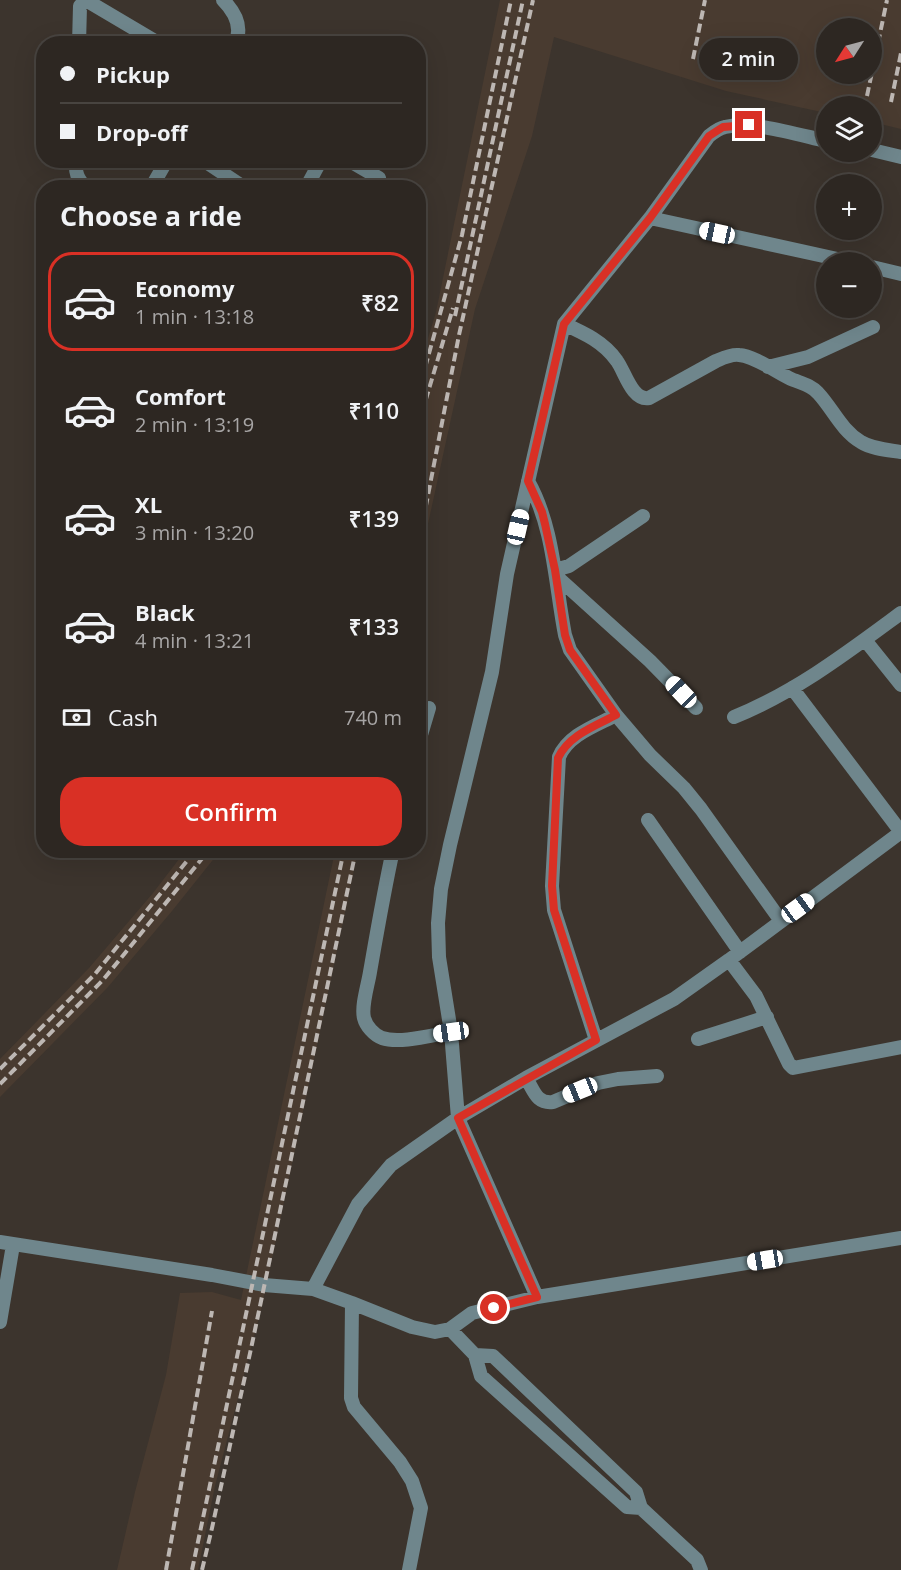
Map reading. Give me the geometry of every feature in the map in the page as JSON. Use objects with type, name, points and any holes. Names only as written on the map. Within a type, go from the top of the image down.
[{"type":"street","points":[[224,0],[236,17],[237,36]]},
{"type":"street","points":[[79,36],[80,6],[84,2],[88,2],[146,36]]},
{"type":"street","points":[[537,1297],[458,1118],[438,922],[441,889],[450,845],[492,672],[507,573],[564,324],[650,218],[709,136],[723,127],[749,125],[816,139]]},
{"type":"street","points":[[882,152],[901,157]]},
{"type":"street","points":[[215,168],[233,180]]},
{"type":"street","points":[[362,168],[379,178]]},
{"type":"street","points":[[650,218],[816,254]]},
{"type":"street","points":[[882,269],[901,273]]},
{"type":"street","points":[[564,324],[592,337],[608,350],[639,397],[644,399],[716,361],[738,355],[750,358],[792,380],[809,386],[817,392],[851,434],[862,443],[901,452]]},
{"type":"street","points":[[768,368],[808,357],[873,327]]},
{"type":"street","points":[[528,481],[542,512],[565,635],[570,650],[616,715],[701,809],[781,921]]},
{"type":"street","points":[[555,573],[643,516]]},
{"type":"street","points":[[555,573],[650,661],[696,708]]},
{"type":"street","points":[[734,717],[762,705],[814,675],[901,614]]},
{"type":"street","points":[[865,640],[901,685]]},
{"type":"street","points":[[313,1289],[358,1204],[391,1165],[458,1118],[526,1078],[674,999],[901,832],[792,688]]},
{"type":"street","points":[[426,718],[429,708]]},
{"type":"street","points":[[596,1040],[554,910],[552,886],[558,758],[562,749],[580,734],[616,715]]},
{"type":"street","points":[[648,820],[734,956],[793,1068],[901,1047]]},
{"type":"street","points":[[391,858],[379,918],[364,1016],[367,1025],[382,1038],[399,1040],[451,1032]]},
{"type":"street","points":[[698,1039],[767,1017]]},
{"type":"street","points":[[526,1078],[537,1097],[542,1101],[553,1102],[598,1083],[657,1076]]},
{"type":"street","points":[[0,1322],[6,1244],[264,1285],[313,1289],[412,1328],[435,1332],[450,1329],[472,1313],[537,1297],[901,1238]]},
{"type":"street","points":[[352,1303],[351,1398],[354,1407],[400,1462],[412,1481],[421,1509],[409,1570]]},
{"type":"street","points":[[450,1329],[475,1355],[481,1376],[627,1507],[641,1508]]},
{"type":"street","points":[[475,1355],[493,1356],[636,1492],[641,1508],[697,1560],[701,1570]]},
{"type":"shaded area","points":[[500,0],[901,0],[901,129],[882,124],[882,96],[816,96],[816,111],[726,91],[554,37],[532,136],[475,309],[426,533],[426,345],[436,312]]},
{"type":"shaded area","points":[[180,858],[214,858],[108,987],[0,1097],[0,1059],[89,968]]},
{"type":"shaded area","points":[[334,858],[357,858],[262,1306],[215,1486],[198,1570],[117,1570],[166,1375],[180,1293],[212,1292],[241,1300]]},
{"type":"railway","points":[[426,364],[462,235],[511,0]]},
{"type":"railway","points":[[455,316],[523,0]]},
{"type":"railway","points":[[426,506],[459,335],[533,0]]},
{"type":"railway","points":[[693,59],[705,0]]},
{"type":"railway","points":[[867,96],[887,0]]},
{"type":"railway","points":[[891,102],[901,53]]},
{"type":"railway","points":[[426,399],[453,308]]},
{"type":"railway","points":[[0,1069],[95,974],[189,858]]},
{"type":"railway","points":[[0,1084],[103,980],[202,858]]},
{"type":"railway","points":[[192,1570],[342,858]]},
{"type":"railway","points":[[202,1570],[354,858]]},
{"type":"railway","points":[[166,1570],[212,1311]]},
{"type":"route","points":[[494,1308],[537,1297],[458,1118],[596,1040],[554,910],[552,886],[558,758],[562,749],[569,742],[616,715],[570,650],[562,620],[555,570],[545,524],[534,490],[528,481],[564,324],[650,218],[709,136],[723,127],[749,125]]}]
